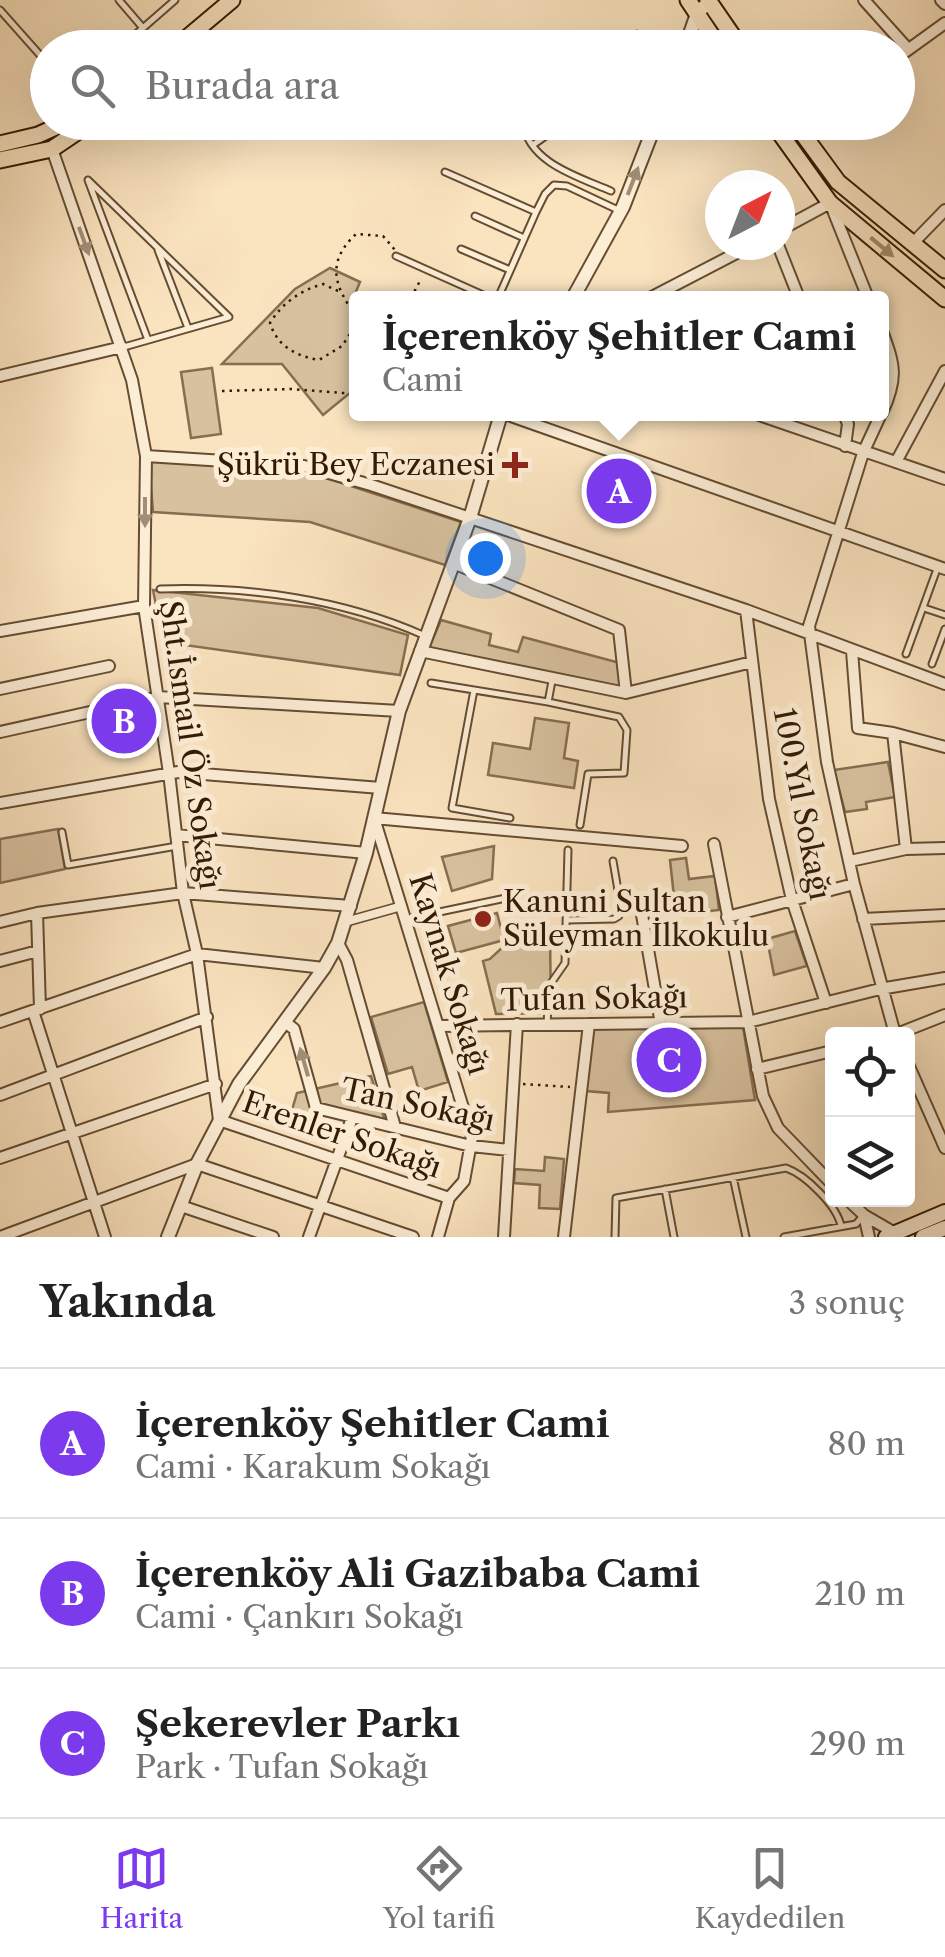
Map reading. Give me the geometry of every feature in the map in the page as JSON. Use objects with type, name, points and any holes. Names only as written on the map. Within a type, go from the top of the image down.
[{"type":"main road","points":[[196,30],[232,0]]},
{"type":"main road","points":[[709,0],[729,30]]},
{"type":"main road","points":[[692,7],[708,30]]},
{"type":"main road","points":[[0,144],[30,133]]},
{"type":"main road","points":[[0,160],[52,149],[65,140]]},
{"type":"main road","points":[[785,140],[830,203],[945,300]]},
{"type":"main road","points":[[807,140],[838,182],[945,270]]},
{"type":"main road","points":[[891,1235],[945,1212]]},
{"type":"main road","points":[[923,1237],[945,1228]]},
{"type":"street","points":[[692,7],[709,0]]},
{"type":"street","points":[[864,0],[891,30]]},
{"type":"street","points":[[915,44],[945,23]]},
{"type":"street","points":[[579,291],[621,211],[648,140]]},
{"type":"street","name":"Şht.İsmail Öz Sokağı","points":[[52,149],[122,347],[146,456],[144,606],[182,893],[197,954],[219,1120]]},
{"type":"street","points":[[795,222],[830,203],[865,291]]},
{"type":"street","points":[[912,242],[945,210]]},
{"type":"street","points":[[663,291],[723,260]]},
{"type":"street","points":[[784,260],[796,291]]},
{"type":"street","points":[[0,376],[122,347]]},
{"type":"street","points":[[889,350],[895,378],[889,393]]},
{"type":"street","points":[[896,462],[945,371]]},
{"type":"street","points":[[168,1237],[197,1164],[239,1084],[338,944],[366,852],[399,711],[470,518],[501,421]]},
{"type":"street","points":[[523,421],[942,567]]},
{"type":"street","points":[[775,421],[945,478]]},
{"type":"street","points":[[845,421],[845,446]]},
{"type":"street","points":[[877,421],[863,452],[808,626],[827,762],[862,919],[894,1027]]},
{"type":"street","points":[[146,456],[304,466],[746,610],[945,684]]},
{"type":"street","points":[[453,563],[614,627],[620,636],[626,693]]},
{"type":"street","points":[[0,630],[144,606]]},
{"type":"street","name":"100.Yıl Sokağı","points":[[746,610],[769,799],[792,900],[826,1003]]},
{"type":"street","points":[[420,651],[626,693],[752,662]]},
{"type":"street","points":[[852,651],[858,728],[945,747]]},
{"type":"street","points":[[0,689],[109,666]]},
{"type":"street","points":[[0,732],[158,698],[399,711]]},
{"type":"street","points":[[893,733],[906,850]]},
{"type":"street","points":[[0,802],[169,773],[381,788]]},
{"type":"street","points":[[374,818],[682,846]]},
{"type":"street","name":"Kaynak Sokağı","points":[[374,818],[470,1126],[471,1146]]},
{"type":"street","points":[[177,840],[366,852]]},
{"type":"street","points":[[714,844],[763,1096],[778,1128],[825,1177]]},
{"type":"street","points":[[850,861],[906,850],[945,848]]},
{"type":"street","points":[[727,917],[854,884]]},
{"type":"street","points":[[0,922],[37,913],[182,893],[351,906]]},
{"type":"street","points":[[346,922],[402,906]]},
{"type":"street","points":[[641,910],[661,1024]]},
{"type":"street","points":[[37,913],[36,1010],[105,1237]]},
{"type":"street","points":[[862,919],[945,914]]},
{"type":"street","points":[[338,944],[395,1127]]},
{"type":"street","points":[[0,962],[38,951]]},
{"type":"street","points":[[0,1022],[197,954],[324,968]]},
{"type":"street","name":"Tufan Sokağı","points":[[440,1026],[748,1022],[880,989],[945,978]]},
{"type":"street","points":[[914,1027],[945,1015]]},
{"type":"street","points":[[0,1095],[207,1017]]},
{"type":"street","name":"Tan Sokağı","points":[[284,1022],[294,1029],[316,1108],[471,1146],[509,1150]]},
{"type":"street","points":[[504,1237],[517,1024]]},
{"type":"street","points":[[564,1237],[589,1024]]},
{"type":"street","points":[[758,1069],[825,1052]]},
{"type":"street","points":[[915,1080],[945,1148]]},
{"type":"street","points":[[0,1158],[216,1084]]},
{"type":"street","points":[[309,1237],[352,1118]]},
{"type":"street","name":"Erenler Sokağı","points":[[219,1120],[449,1198]]},
{"type":"street","points":[[438,1237],[449,1198],[464,1181],[471,1146]]},
{"type":"street","points":[[0,1237],[197,1164],[413,1237]]},
{"type":"street","points":[[181,1206],[273,1237]]},
{"type":"street","points":[[855,1207],[891,1235]]},
{"type":"street","points":[[864,1215],[869,1237]]},
{"type":"lane","points":[[119,0],[143,28]]},
{"type":"lane","points":[[141,30],[175,0]]},
{"type":"lane","points":[[0,10],[30,44]]},
{"type":"lane","points":[[530,140],[549,162],[611,191]]},
{"type":"lane","points":[[534,145],[541,140]]},
{"type":"lane","points":[[445,172],[536,212]]},
{"type":"lane","points":[[122,347],[148,340],[188,328],[229,317],[88,180],[148,340]]},
{"type":"lane","points":[[501,291],[545,194],[554,185],[567,186],[621,211]]},
{"type":"lane","points":[[476,216],[524,238]]},
{"type":"lane","points":[[157,247],[188,328]]},
{"type":"lane","points":[[461,249],[510,270]]},
{"type":"lane","points":[[396,256],[474,291]]},
{"type":"lane","points":[[906,654],[942,567]]},
{"type":"lane","points":[[160,589],[232,591],[327,603],[384,617],[426,636]]},
{"type":"lane","points":[[923,608],[945,615]]},
{"type":"lane","points":[[932,664],[945,629]]},
{"type":"lane","points":[[548,702],[552,678]]},
{"type":"lane","points":[[431,683],[619,717],[627,730],[624,773],[588,774],[580,826]]},
{"type":"lane","points":[[474,690],[452,808],[510,818]]},
{"type":"lane","points":[[62,832],[68,866],[177,840]]},
{"type":"lane","points":[[546,1024],[549,986],[565,963],[568,850]]},
{"type":"lane","points":[[566,920],[619,916],[614,860]]},
{"type":"lane","points":[[406,919],[506,898]]},
{"type":"lane","points":[[615,1237],[616,1198],[792,1170],[838,1215],[841,1226]]},
{"type":"lane","points":[[733,1177],[746,1237]]},
{"type":"lane","points":[[666,1189],[674,1237]]},
{"type":"lane","points":[[784,1237],[856,1224],[864,1215]]},
{"type":"path","points":[[338,291],[336,262],[356,234],[383,236],[394,247],[396,256]]},
{"type":"path","points":[[414,291],[430,272]]},
{"type":"path","points":[[349,306],[338,291],[323,284],[304,289],[270,323],[286,348],[319,360],[342,346],[349,336]]},
{"type":"path","points":[[222,392],[291,389],[349,393]]},
{"type":"path","points":[[514,1084],[582,1088]]},
{"type":"shaded area","points":[[330,268],[360,282],[356,291],[349,291],[349,394],[323,415],[282,364],[222,364],[295,289]]},
{"type":"shaded area","points":[[212,368],[221,434],[191,438],[181,372]]},
{"type":"shaded area","points":[[149,461],[302,470],[461,522],[445,565],[310,522],[153,512]]},
{"type":"shaded area","points":[[153,590],[318,608],[408,635],[400,675],[163,642]]},
{"type":"shaded area","points":[[441,620],[491,634],[489,645],[518,652],[523,637],[620,663],[626,693],[425,657]]},
{"type":"shaded area","points":[[535,718],[569,723],[564,758],[578,761],[574,788],[488,775],[493,743],[530,749]]},
{"type":"shaded area","points":[[888,762],[895,797],[866,802],[867,809],[845,812],[834,770]]},
{"type":"shaded area","points":[[58,829],[65,869],[0,883],[0,839]]},
{"type":"shaded area","points":[[494,846],[492,879],[452,891],[442,857]]},
{"type":"shaded area","points":[[686,858],[689,879],[715,876],[719,910],[676,915],[670,860]]},
{"type":"shaded area","points":[[497,913],[504,940],[456,953],[448,926]]},
{"type":"shaded area","points":[[795,931],[807,966],[774,975],[767,939]]},
{"type":"shaded area","points":[[516,935],[550,936],[551,1013],[496,1014],[483,961]]},
{"type":"shaded area","points":[[424,1002],[448,1082],[419,1091],[412,1067],[388,1074],[371,1017]]},
{"type":"shaded area","points":[[743,1027],[755,1100],[608,1112],[609,1093],[586,1091],[592,1029]]},
{"type":"shaded area","points":[[371,1076],[385,1121],[322,1106],[315,1130],[289,1120],[297,1093]]},
{"type":"shaded area","points":[[545,1157],[564,1159],[560,1209],[539,1208],[540,1185],[514,1183],[515,1169],[544,1171]]},
{"type":"place","name":"Şükrü Bey Eczanesi","points":[[515,465]]},
{"type":"place","name":"İçerenköy Şehitler Cami","points":[[619,491]]},
{"type":"place","name":"İçerenköy Ali Gazibaba Cami","points":[[124,721]]},
{"type":"place","name":"Kanuni Sultan Süleyman İlkokulu","points":[[483,919]]},
{"type":"place","name":"Şekerevler Parkı","points":[[669,1060]]}]
